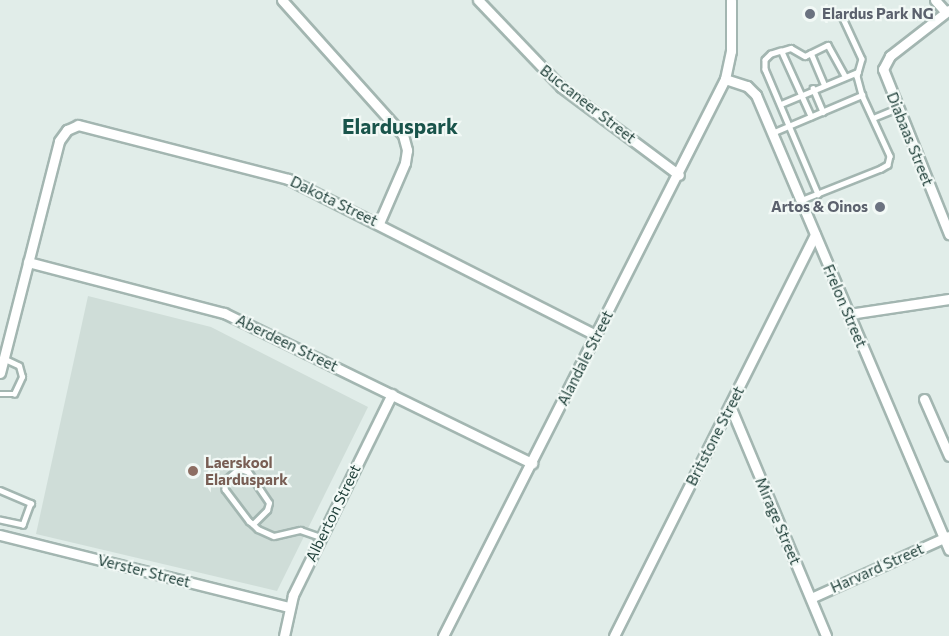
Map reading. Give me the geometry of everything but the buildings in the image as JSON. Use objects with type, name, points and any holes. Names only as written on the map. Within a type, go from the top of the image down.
[{"type":"street","points":[[282,0],[403,135],[407,150],[405,162],[379,223]]},
{"type":"street","name":"Buccaneer Street","points":[[478,0],[561,87],[679,175]]},
{"type":"street","name":"Alandale Street","points":[[443,636],[726,79],[731,51],[731,0]]},
{"type":"street","points":[[935,0],[947,11]]},
{"type":"street","name":"Diabaas Street","points":[[947,11],[890,56],[885,62],[885,76],[949,234]]},
{"type":"street","name":"Frelon Street","points":[[726,79],[737,80],[753,90],[946,537],[949,550]]},
{"type":"street","name":"Dakota Street","points":[[28,262],[59,141],[67,130],[84,126],[288,179],[379,223],[596,335]]},
{"type":"street","name":"Britstone Street","points":[[614,636],[814,235]]},
{"type":"street","points":[[0,373],[28,262]]},
{"type":"street","name":"Aberdeen Street","points":[[28,262],[224,313],[532,463]]},
{"type":"street","points":[[849,314],[949,299]]},
{"type":"street","name":"Alberton Street","points":[[284,636],[289,607],[320,537],[392,394]]},
{"type":"street","points":[[924,399],[949,456]]},
{"type":"street","name":"Mirage Street","points":[[730,406],[826,636]]},
{"type":"street","name":"Verster Street","points":[[0,535],[289,607]]},
{"type":"street","name":"Harvard Street","points":[[811,597],[946,537]]},
{"type":"lane","points":[[800,201],[881,169],[891,161],[862,95],[858,72],[862,58],[842,16]]},
{"type":"lane","points":[[819,194],[764,65],[766,57],[781,51],[791,48],[800,55],[826,45],[831,47],[845,76]]},
{"type":"lane","points":[[781,51],[811,117]]},
{"type":"lane","points":[[811,52],[824,83]]},
{"type":"lane","points":[[781,104],[824,83],[858,72]]},
{"type":"lane","points":[[813,88],[823,112]]},
{"type":"lane","points":[[772,133],[862,95]]},
{"type":"lane","points":[[873,118],[898,108]]},
{"type":"lane","points":[[0,394],[14,394],[22,377],[19,366],[4,359]]},
{"type":"lane","points":[[253,524],[267,510],[269,502],[248,472],[239,469],[224,485],[253,524],[274,536],[300,530],[320,537]]},
{"type":"lane","points":[[0,490],[31,503],[23,525],[0,520]]},
{"type":"shaded area","name":"Laerskool Elarduspark","points":[[88,296],[211,327],[368,407],[277,591],[36,534]]},
{"type":"place","name":"Elardus Park NG","points":[[810,14]]},
{"type":"place","name":"Artos & Oinos","points":[[880,207]]},
{"type":"place","name":"Laerskool Elarduspark","points":[[193,471]]},
{"type":"district","name":"Elarduspark","points":[[400,126]]}]
